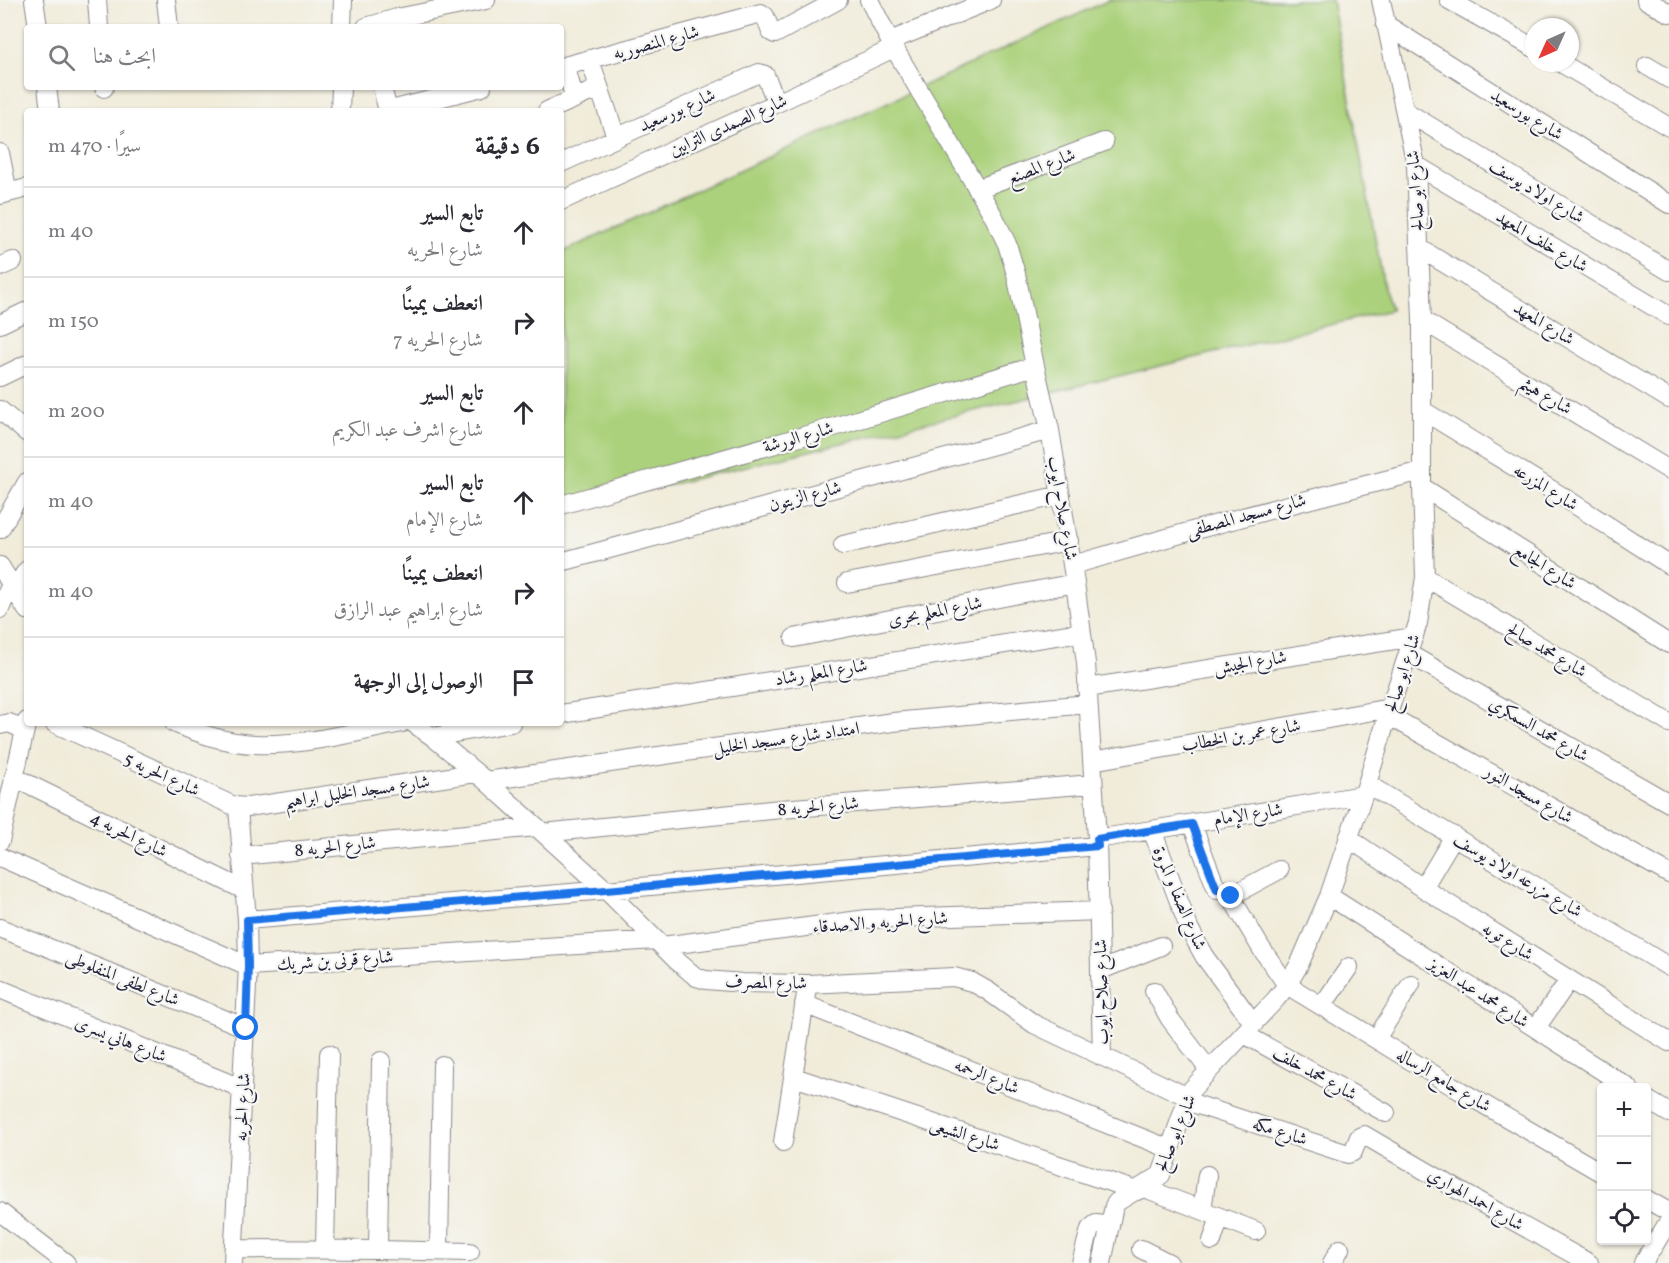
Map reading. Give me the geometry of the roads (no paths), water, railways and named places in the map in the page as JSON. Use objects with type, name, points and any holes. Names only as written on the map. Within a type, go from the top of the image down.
[{"type":"street","points":[[34,0],[38,24]]},
{"type":"street","points":[[97,0],[99,24]]},
{"type":"street","points":[[166,0],[169,24]]},
{"type":"street","points":[[337,24],[343,0]]},
{"type":"street","points":[[377,24],[486,0]]},
{"type":"street","name":"شارع المنصوريه","points":[[564,66],[761,13],[765,16],[771,32],[778,33],[838,0]]},
{"type":"street","name":"شارع الصمدى الترابين","points":[[564,200],[777,103],[892,45],[991,0]]},
{"type":"street","name":"شارع ابو صالح","points":[[1102,1263],[1114,1206],[1161,1175],[1192,1089],[1287,985],[1299,965],[1329,896],[1418,623],[1425,577],[1422,479],[1422,320],[1416,165],[1381,0]]},
{"type":"street","points":[[1449,0],[1525,43]]},
{"type":"street","points":[[1646,0],[1669,13]]},
{"type":"street","name":"شارع صلاح ايوب","points":[[871,1],[892,45],[993,215],[1007,244],[1016,274],[1050,430],[1069,541],[1081,632],[1088,696],[1097,842],[1102,1057]]},
{"type":"street","name":"شارع بورسعيد","points":[[1385,24],[1669,204]]},
{"type":"street","points":[[590,60],[616,137]]},
{"type":"street","points":[[1647,66],[1669,79]]},
{"type":"street","points":[[564,69],[575,99]]},
{"type":"street","points":[[1576,72],[1669,127]]},
{"type":"street","name":"شارع بورسعيد","points":[[564,162],[759,73],[765,75],[777,103]]},
{"type":"street","points":[[554,108],[599,88]]},
{"type":"street","points":[[47,90],[50,108]]},
{"type":"street","points":[[340,108],[341,90]]},
{"type":"street","points":[[383,90],[386,108]]},
{"type":"street","points":[[399,108],[470,90]]},
{"type":"street","name":"شارع اولاد يوسف","points":[[1405,111],[1669,271]]},
{"type":"street","name":"شارع المصنع","points":[[977,189],[1104,142]]},
{"type":"street","points":[[0,153],[4,194],[24,189]]},
{"type":"street","name":"شارع خلف المعهد","points":[[1416,165],[1669,316]]},
{"type":"street","name":"شارع المعهد","points":[[1419,248],[1669,399]]},
{"type":"street","points":[[0,324],[24,312]]},
{"type":"street","name":"شارع هيثم","points":[[1422,320],[1669,470]]},
{"type":"street","points":[[0,376],[24,365]]},
{"type":"street","name":"شارع الورشة","points":[[564,504],[814,433],[1035,366]]},
{"type":"street","name":"شارع المزرعه","points":[[1422,410],[1669,565]]},
{"type":"street","name":"شارع الزيتون","points":[[564,561],[1050,430]]},
{"type":"street","name":"شارع مسجد المصطفى","points":[[1074,574],[1188,531],[1304,500],[1422,479]]},
{"type":"street","name":"شارع الجامع","points":[[1422,479],[1669,644]]},
{"type":"street","points":[[0,529],[24,488]]},
{"type":"street","points":[[843,546],[1061,495]]},
{"type":"street","points":[[847,583],[1069,541]]},
{"type":"street","points":[[0,568],[24,605]]},
{"type":"street","points":[[0,609],[12,586],[24,573]]},
{"type":"street","name":"شارع المعلم بحرى","points":[[794,638],[1074,574]]},
{"type":"street","name":"شارع محمد صالح","points":[[1425,577],[1669,723]]},
{"type":"street","name":"شارع المعلم رشاد","points":[[564,714],[1081,632]]},
{"type":"street","name":"شارع الجيش","points":[[1088,696],[1411,646]]},
{"type":"street","name":"شارع محمد السمكري","points":[[1411,646],[1669,803]]},
{"type":"street","name":"امتداد شارع مسجد الخليل","points":[[481,777],[1088,696]]},
{"type":"street","name":"شارع عمر بن الخطاب","points":[[1092,761],[1389,711]]},
{"type":"street","name":"شارع مسجد النور","points":[[1389,711],[1669,874]]},
{"type":"street","points":[[0,725],[9,723],[24,726]]},
{"type":"street","points":[[0,841],[26,726]]},
{"type":"street","name":"شارع الحريه 5","points":[[60,726],[228,805],[238,807]]},
{"type":"street","points":[[187,726],[223,740],[254,744],[293,743],[386,726]]},
{"type":"street","name":"شارع المصرف","points":[[417,726],[481,777],[540,830],[696,977],[743,983],[808,984],[954,978],[972,982],[1034,1024],[1187,1099]]},
{"type":"street","points":[[433,737],[494,726]]},
{"type":"street","name":"شارع الحريه 4","points":[[14,777],[244,890]]},
{"type":"street","name":"شارع مسجد الخليل ابراهيم","points":[[238,807],[481,777]]},
{"type":"street","name":"شارع الحريه 8","points":[[241,855],[1093,784]]},
{"type":"street","name":"شارع الإمام","points":[[247,920],[606,890],[1097,842],[1365,789]]},
{"type":"street","name":"شارع مزرعه اولاد يوسف","points":[[1365,789],[1454,836],[1669,968]]},
{"type":"street","name":"شارع الحريه","points":[[234,1256],[248,966],[247,920],[238,807]]},
{"type":"street","points":[[1192,824],[1217,890],[1227,890],[1261,948],[1287,985]]},
{"type":"street","name":"شارع الصفا و المروة","points":[[1152,830],[1189,928],[1249,1029]]},
{"type":"street","points":[[1423,888],[1454,836]]},
{"type":"street","name":"شارع توبه","points":[[1348,838],[1423,888],[1669,1042]]},
{"type":"street","name":"شارع قرنى بن شريك","points":[[0,857],[248,966],[659,943]]},
{"type":"street","points":[[1231,896],[1280,870]]},
{"type":"street","name":"شارع محمد عبد العزيز","points":[[1329,896],[1621,1083]]},
{"type":"street","name":"شارع الحريه و الاصدقاء","points":[[659,943],[867,919],[1100,911]]},
{"type":"street","name":"شارع لطفى المنفلوطى","points":[[0,928],[246,1028]]},
{"type":"street","points":[[1101,970],[1161,946]]},
{"type":"street","points":[[1322,1006],[1349,967]]},
{"type":"street","points":[[1536,1028],[1569,980]]},
{"type":"street","points":[[783,1142],[808,984]]},
{"type":"street","points":[[1376,1039],[1411,984]]},
{"type":"street","name":"شارع جامع الرساله","points":[[1287,985],[1597,1170]]},
{"type":"street","name":"شارع هاني يسرى","points":[[0,989],[243,1089]]},
{"type":"street","points":[[1154,991],[1170,1019],[1209,1070]]},
{"type":"street","name":"شارع الرحمه","points":[[804,1004],[1170,1149]]},
{"type":"street","name":"شارع محمد خلف","points":[[1249,1029],[1386,1113]]},
{"type":"street","points":[[325,1249],[329,1054]]},
{"type":"street","points":[[378,1250],[381,1061]]},
{"type":"street","points":[[439,1251],[442,1065]]},
{"type":"street","name":"شارع الشيعى","points":[[794,1077],[1140,1189],[1256,1231]]},
{"type":"street","name":"شارع مكه","points":[[1187,1099],[1348,1154],[1353,1152],[1359,1137],[1364,1135]]},
{"type":"street","points":[[1651,1102],[1669,1113]]},
{"type":"street","name":"شارع احمد الهواري","points":[[1364,1135],[1589,1263]]},
{"type":"street","points":[[1202,1210],[1207,1174]]},
{"type":"street","points":[[1651,1201],[1669,1212]]},
{"type":"street","points":[[0,1212],[66,1263]]},
{"type":"street","points":[[1212,1241],[1220,1217]]},
{"type":"street","points":[[1643,1263],[1669,1221]]},
{"type":"street","points":[[1081,1263],[1090,1229],[1096,1224],[1110,1226]]},
{"type":"street","points":[[234,1256],[325,1249],[470,1252]]},
{"type":"street","points":[[1141,1250],[1169,1263]]}]
